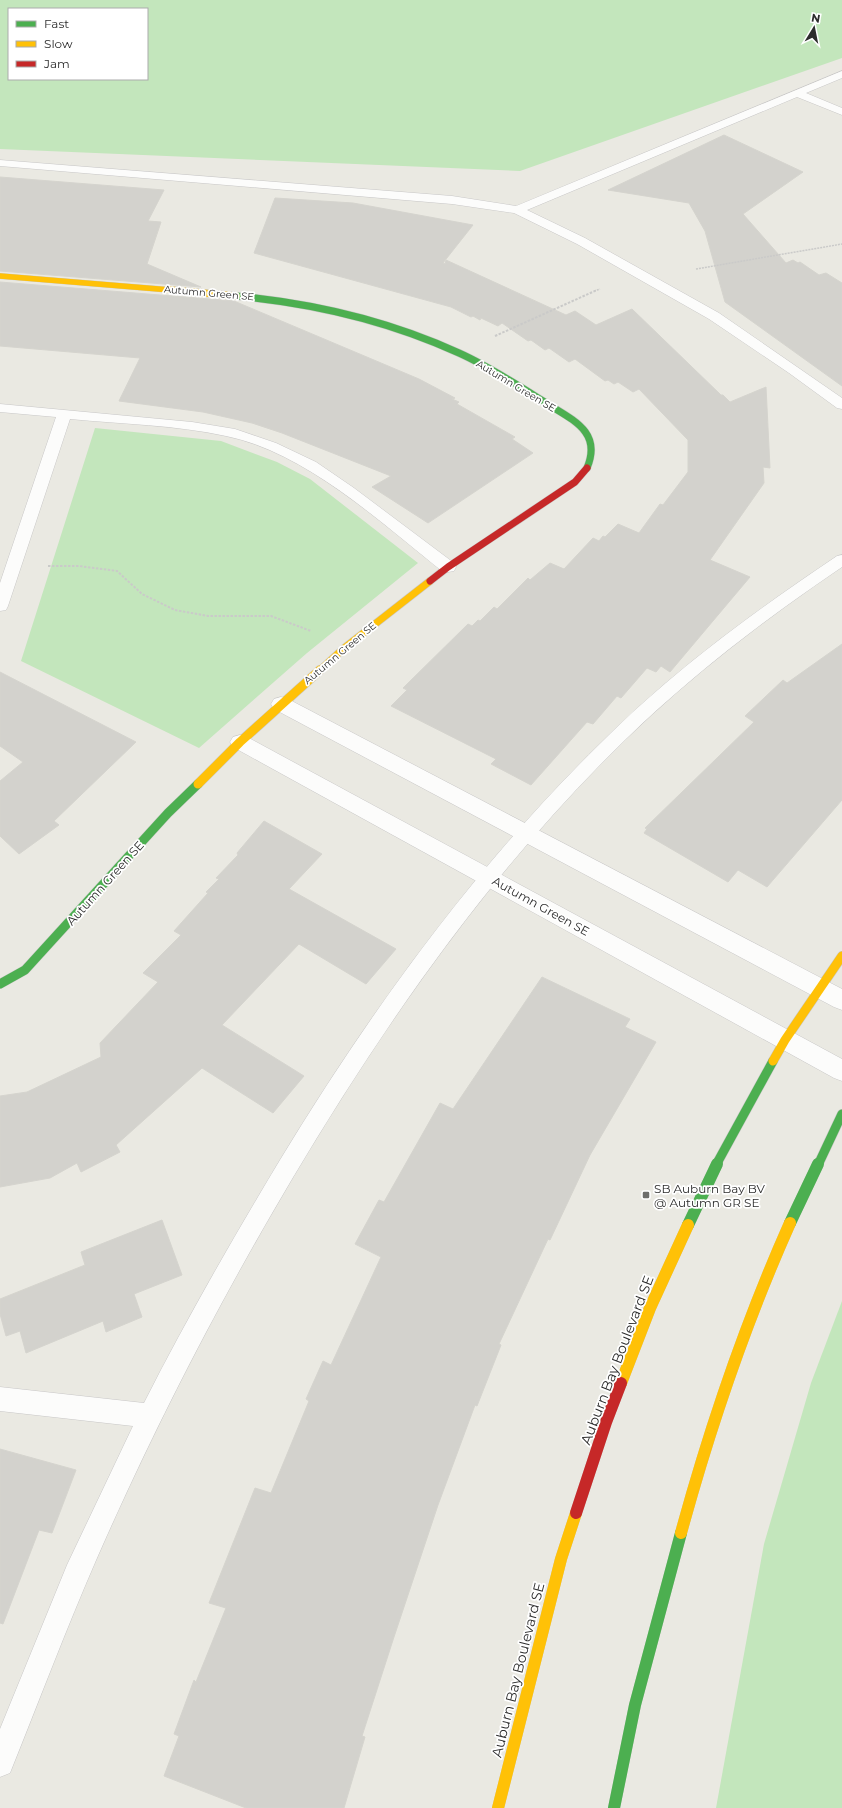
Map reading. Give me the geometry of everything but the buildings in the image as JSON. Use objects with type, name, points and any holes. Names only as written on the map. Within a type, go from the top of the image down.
[{"type":"street","name":"Autumn Green SE","points":[[0,276],[264,298],[338,312],[432,341],[469,358],[508,379],[576,423],[586,432],[592,444],[593,456],[585,472],[575,482],[448,567],[343,648],[240,742],[168,813],[25,970],[0,984]]},
{"type":"street","points":[[282,704],[842,1000]]},
{"type":"street","name":"Autumn Green SE","points":[[240,742],[842,1071]]},
{"type":"street","name":"Auburn Bay Boulevard SE","points":[[498,1808],[561,1559],[606,1422],[650,1308],[708,1180],[785,1040],[842,956]]},
{"type":"street","points":[[614,1808],[635,1705],[699,1469],[733,1365],[770,1266],[842,1114]]},
{"type":"lane","points":[[517,210],[842,74]]},
{"type":"lane","points":[[797,93],[842,112]]},
{"type":"lane","points":[[0,163],[452,200],[517,210],[581,241],[714,316],[794,370],[842,405]]},
{"type":"lane","points":[[0,408],[192,426],[230,432],[271,446],[311,465],[350,491],[448,567]]},
{"type":"lane","points":[[0,606],[65,413]]},
{"type":"lane","points":[[0,1763],[88,1548],[151,1416],[215,1291],[266,1201],[343,1076],[413,974],[488,878],[592,762],[695,668],[790,594],[842,560]]},
{"type":"lane","points":[[0,1399],[151,1416]]},
{"type":"path","points":[[14,567],[79,566],[117,570],[142,594],[175,610],[208,616],[271,616],[304,628],[343,648]]},
{"type":"green space","points":[[0,0],[842,0],[842,58],[520,171],[0,149]]},
{"type":"green space","points":[[95,428],[221,441],[277,462],[310,479],[418,563],[307,653],[199,748],[21,661]]},
{"type":"green space","points":[[842,1301],[842,1808],[716,1808],[764,1544],[811,1383]]},
{"type":"traffic: fast","points":[[236,296],[293,303],[348,316],[417,336],[470,358],[524,389],[582,428],[592,443],[592,454],[587,468]]},
{"type":"traffic: fast","points":[[0,984],[25,970],[168,813],[198,784]]},
{"type":"traffic: fast","points":[[688,1225],[708,1180],[773,1061]]},
{"type":"traffic: fast","points":[[790,1223],[842,1114]]},
{"type":"traffic: fast","points":[[614,1808],[635,1705],[681,1533]]},
{"type":"traffic: slow","points":[[0,276],[236,296]]},
{"type":"traffic: slow","points":[[198,784],[240,742],[343,649],[430,581]]},
{"type":"traffic: slow","points":[[773,1061],[785,1040],[842,956]]},
{"type":"traffic: slow","points":[[681,1533],[703,1454],[729,1375],[773,1260],[790,1223]]},
{"type":"traffic: slow","points":[[621,1383],[650,1308],[688,1225]]},
{"type":"traffic: slow","points":[[498,1808],[561,1559],[576,1513]]},
{"type":"traffic: jam","points":[[430,581],[448,567],[575,482],[587,468]]},
{"type":"traffic: jam","points":[[576,1513],[606,1422],[621,1383]]},
{"type":"place","name":"SB Auburn Bay BV @ Autumn GR SE","points":[[646,1195]]}]
